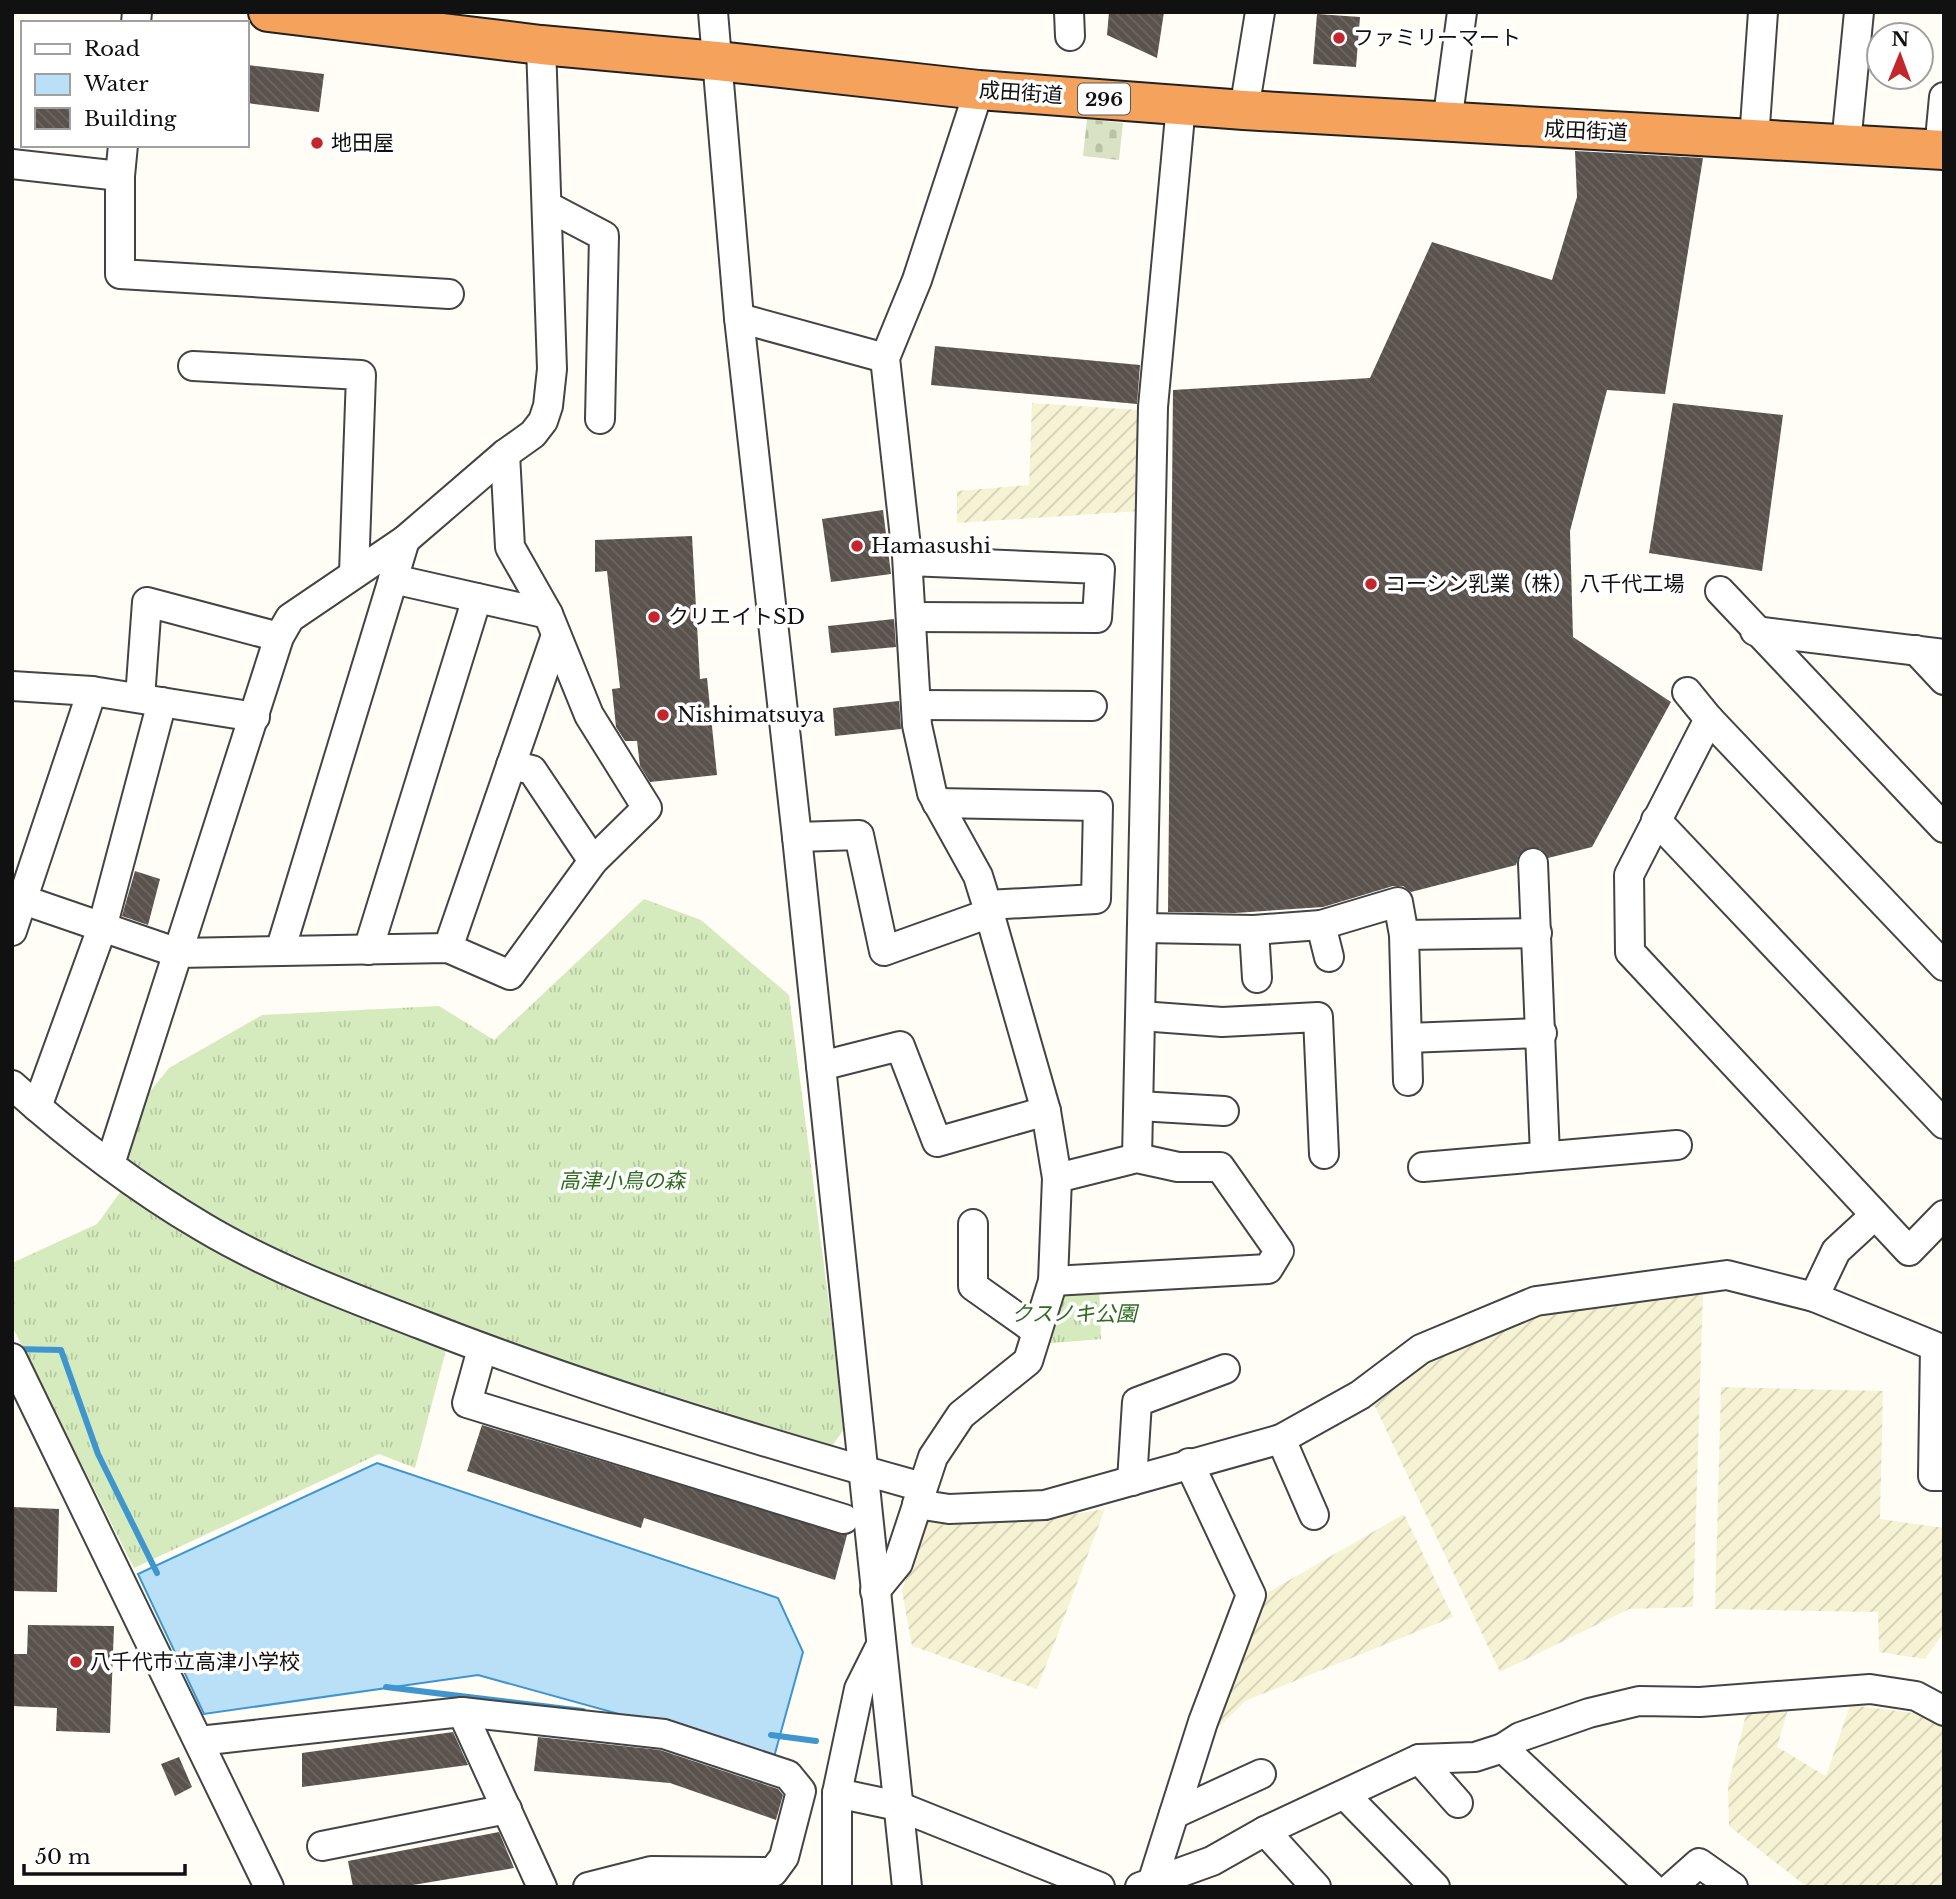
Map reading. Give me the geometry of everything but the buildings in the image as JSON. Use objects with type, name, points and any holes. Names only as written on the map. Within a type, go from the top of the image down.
[{"type":"highway","name":"成田街道","points":[[268,12],[390,19],[541,45],[979,90],[1447,123],[1941,150]]},
{"type":"street","points":[[713,12],[739,318],[797,837],[907,1887]]},
{"type":"street","points":[[1244,110],[1260,12]]},
{"type":"street","points":[[1447,123],[1462,12]]},
{"type":"street","points":[[1754,140],[1763,12]]},
{"type":"street","points":[[1846,144],[1859,12]]},
{"type":"street","points":[[110,1164],[279,637],[289,618],[405,540],[505,454],[533,434],[543,421],[548,406],[552,369],[541,45]]},
{"type":"street","points":[[875,1591],[898,1563],[933,1457],[961,1415],[1028,1361],[1035,1330],[1053,1281],[1057,1178],[1046,1111],[978,876],[937,803],[929,779],[916,705],[908,561],[885,358],[917,280],[979,90]]},
{"type":"street","points":[[1941,150],[1944,97]]},
{"type":"street","points":[[1137,1158],[1153,407],[1181,104]]},
{"type":"street","points":[[123,147],[120,176],[121,274],[449,293]]},
{"type":"street","points":[[12,164],[120,176]]},
{"type":"street","points":[[547,206],[604,236],[600,419]]},
{"type":"street","points":[[739,318],[885,358]]},
{"type":"street","points":[[192,366],[361,375],[354,573]]},
{"type":"street","points":[[17,898],[178,953],[448,948],[510,975],[593,861],[647,808],[589,715],[552,625],[510,547],[505,454]]},
{"type":"street","points":[[280,951],[405,540]]},
{"type":"street","points":[[908,561],[1100,569],[1097,618],[911,617]]},
{"type":"street","points":[[393,579],[477,598],[552,625]]},
{"type":"street","points":[[1720,591],[1944,828]]},
{"type":"street","points":[[368,950],[477,598]]},
{"type":"street","points":[[37,1107],[102,929],[151,700],[147,602],[279,637]]},
{"type":"street","points":[[448,948],[511,765],[552,625]]},
{"type":"street","points":[[1755,631],[1944,653]]},
{"type":"street","points":[[1916,650],[1944,680]]},
{"type":"street","points":[[12,686],[92,691],[255,717]]},
{"type":"street","points":[[12,931],[17,898],[92,691]]},
{"type":"street","points":[[1687,692],[1709,719],[1943,963]]},
{"type":"street","points":[[916,705],[1091,706]]},
{"type":"street","points":[[1709,719],[1629,875],[1630,952],[1909,1251],[1944,1215]]},
{"type":"street","points":[[511,765],[532,771],[593,861]]},
{"type":"street","points":[[797,837],[859,835],[884,951],[988,909],[1096,899],[1098,806],[937,803]]},
{"type":"street","points":[[1656,820],[1944,1124]]},
{"type":"street","points":[[1533,863],[1545,1155]]},
{"type":"street","points":[[1144,928],[1254,930],[1321,925],[1398,902],[1404,935],[1408,1081]]},
{"type":"street","points":[[1321,925],[1329,957]]},
{"type":"street","points":[[1254,930],[1257,978]]},
{"type":"street","points":[[1404,935],[1537,933]]},
{"type":"street","points":[[1141,1016],[1222,1022],[1318,1017],[1324,1154]]},
{"type":"street","points":[[1407,1038],[1542,1033]]},
{"type":"street","points":[[821,1066],[900,1046],[937,1142],[1046,1111]]},
{"type":"street","points":[[12,1085],[110,1164],[205,1228],[339,1293],[482,1349],[863,1470],[949,1509],[1045,1505],[1281,1439],[1360,1395],[1421,1349],[1536,1301],[1727,1275],[1814,1297],[1939,1349],[1933,1476],[1944,1476]]},
{"type":"street","points":[[1139,1106],[1224,1111]]},
{"type":"street","points":[[1423,1167],[1677,1145]]},
{"type":"street","points":[[1053,1281],[1268,1269],[1279,1251],[1220,1167],[1178,1167],[1137,1158],[1057,1178]]},
{"type":"street","points":[[1814,1297],[1836,1251],[1875,1214]]},
{"type":"street","points":[[973,1224],[973,1286],[1035,1330]]},
{"type":"street","points":[[482,1349],[467,1403],[844,1519]]},
{"type":"street","points":[[12,1358],[269,1887]]},
{"type":"street","points":[[1132,1481],[1137,1402],[1225,1369]]},
{"type":"street","points":[[1281,1439],[1314,1515]]},
{"type":"street","points":[[1150,1885],[1203,1722],[1251,1595],[1189,1463]]},
{"type":"street","points":[[837,1887],[837,1793],[859,1689],[881,1646]]},
{"type":"street","points":[[1150,1885],[1212,1861],[1265,1830],[1419,1759],[1475,1757],[1503,1748],[1520,1737],[1589,1713],[1639,1701],[1700,1702],[1870,1689],[1916,1696],[1944,1711]]},
{"type":"street","points":[[199,1741],[462,1712],[664,1734],[788,1775],[801,1791],[784,1857],[774,1872],[651,1871],[588,1887]]},
{"type":"street","points":[[462,1712],[542,1887]]},
{"type":"street","points":[[1503,1748],[1651,1887]]},
{"type":"street","points":[[1419,1759],[1458,1803]]},
{"type":"street","points":[[1174,1814],[1261,1774]]},
{"type":"street","points":[[837,1793],[898,1805],[1100,1887]]},
{"type":"street","points":[[1345,1795],[1435,1887]]},
{"type":"street","points":[[322,1846],[507,1810]]},
{"type":"street","points":[[1265,1830],[1316,1887]]},
{"type":"street","points":[[1672,1887],[1699,1863],[1734,1887]]},
{"type":"shaded area","points":[[1032,403],[1138,410],[1140,511],[957,523],[957,491],[1029,485]]},
{"type":"shaded area","points":[[1703,1291],[1693,1607],[1629,1609],[1500,1672],[1372,1400],[1427,1355],[1538,1313]]},
{"type":"shaded area","points":[[1721,1387],[1883,1391],[1880,1519],[1944,1528],[1944,1632],[1925,1659],[1879,1652],[1878,1612],[1715,1609]]},
{"type":"shaded area","points":[[1105,1509],[1037,1689],[912,1646],[902,1591],[924,1520],[1044,1519]]},
{"type":"shaded area","points":[[1404,1514],[1453,1617],[1245,1701],[1205,1741],[1260,1597]]},
{"type":"shaded area","points":[[1850,1705],[1930,1715],[1944,1722],[1944,1887],[1807,1887],[1729,1826],[1728,1785],[1747,1711],[1789,1706],[1777,1747],[1826,1776]]},
{"type":"green space","points":[[1087,119],[1123,123],[1119,160],[1083,156]]},
{"type":"green space","name":"高津小鳥の森","points":[[644,899],[701,920],[789,995],[845,1428],[832,1446],[388,1306],[202,1216],[122,1160],[140,1104],[169,1068],[262,1015],[439,1006],[494,1040]]},
{"type":"green space","points":[[124,1187],[447,1346],[415,1468],[379,1454],[134,1568],[12,1326],[12,1263],[97,1224]]},
{"type":"green space","name":"クスノキ公園","points":[[1099,1283],[1101,1339],[1041,1344],[1055,1285]]},
{"type":"water","points":[[377,1463],[778,1598],[803,1652],[774,1757],[478,1675],[204,1714],[138,1574]]},
{"type":"waterway","points":[[14,1349],[61,1350],[98,1454],[157,1573]]},
{"type":"waterway","points":[[386,1687],[583,1711]]},
{"type":"waterway","points":[[771,1735],[816,1741]]},
{"type":"place","name":"ファミリーマート","points":[[1339,38]]},
{"type":"place","name":"地田屋","points":[[317,143]]},
{"type":"place","name":"Hamasushi","points":[[857,546]]},
{"type":"place","name":"コーシン乳業（株） 八千代工場","points":[[1371,584]]},
{"type":"place","name":"クリエイトSD","points":[[654,617]]},
{"type":"place","name":"Nishimatsuya","points":[[663,715]]},
{"type":"place","name":"八千代市立高津小学校","points":[[76,1662]]}]
